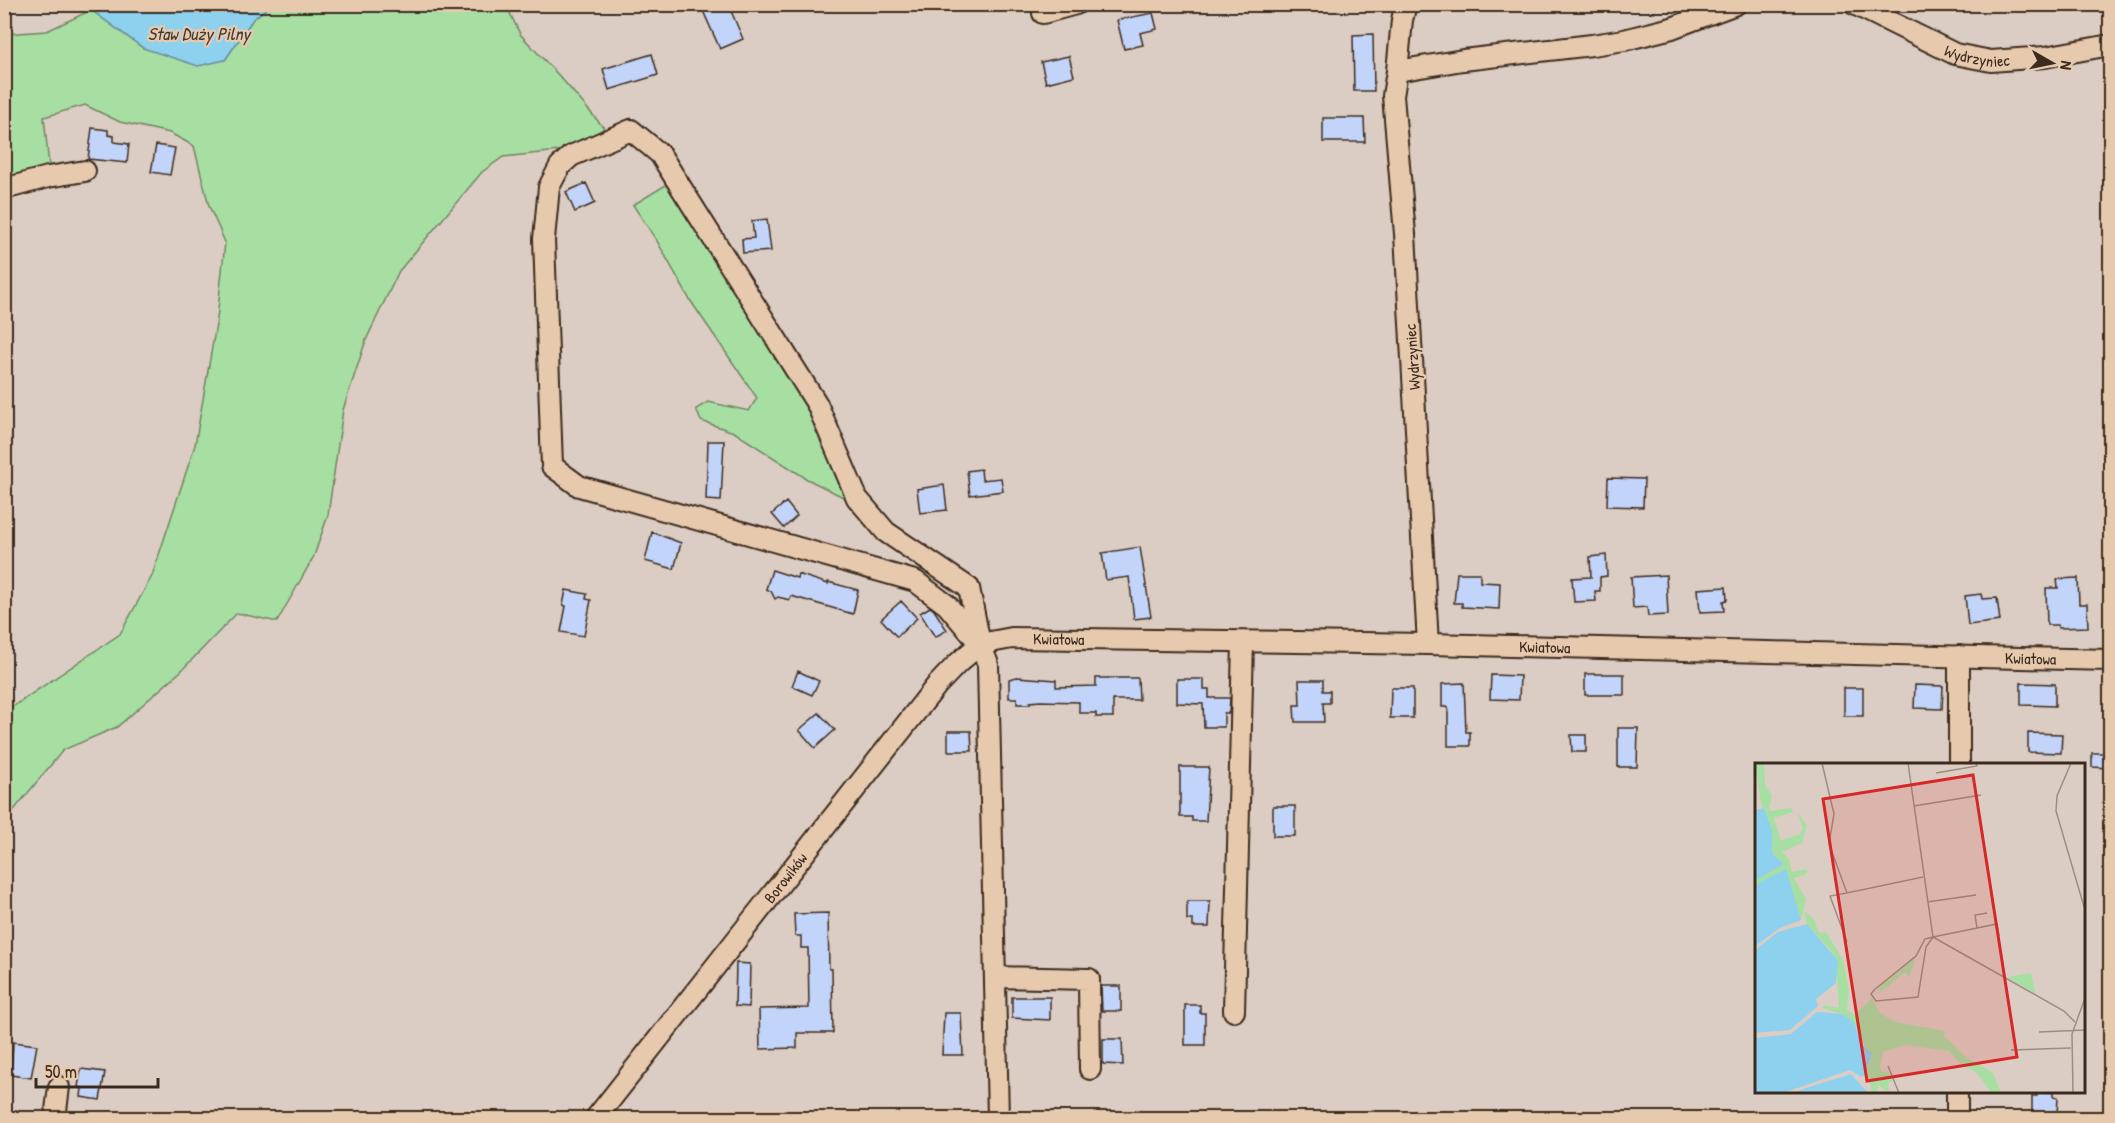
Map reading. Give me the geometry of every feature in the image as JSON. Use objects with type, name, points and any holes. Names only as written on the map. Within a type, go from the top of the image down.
[{"type":"street","points":[[1043,13],[1077,4]]},
{"type":"street","name":"Wydrzyniec","points":[[1406,4],[1393,96],[1405,234],[1428,644]]},
{"type":"street","points":[[1397,71],[1463,60],[1624,40],[1672,27],[1736,4]]},
{"type":"street","name":"Wydrzyniec","points":[[1854,4],[1955,54],[1991,61],[2045,57],[2110,45]]},
{"type":"street","points":[[980,644],[947,605],[915,581],[579,486],[552,466],[544,239],[549,187],[560,166],[571,156],[631,130],[660,154],[817,404],[857,498],[886,532],[969,588],[980,644],[988,664],[998,1119]]},
{"type":"street","points":[[4,189],[48,177],[85,171]]},
{"type":"street","name":"Kwiatowa","points":[[980,644],[1012,639],[1428,644],[2110,660]]},
{"type":"street","points":[[1234,1011],[1243,642]]},
{"type":"street","name":"Borowików","points":[[596,1119],[937,685],[980,644]]},
{"type":"street","points":[[1959,656],[1959,763]]},
{"type":"street","points":[[995,977],[1089,979],[1090,1069]]},
{"type":"street","points":[[55,1119],[59,1087]]},
{"type":"street","points":[[1957,1093],[1957,1119]]},
{"type":"green space","points":[[271,5],[506,5],[520,34],[604,128],[578,149],[503,157],[482,172],[399,271],[366,340],[343,410],[328,515],[314,556],[277,622],[237,613],[180,672],[117,727],[63,750],[5,821],[5,712],[120,634],[152,576],[195,445],[217,319],[225,242],[209,206],[194,146],[170,133],[120,122],[85,105],[44,117],[49,166],[5,179],[5,34],[47,31],[91,10],[143,48],[225,60],[253,19]]},
{"type":"green space","points":[[669,183],[813,406],[853,502],[807,479],[734,432],[701,421],[696,409],[708,402],[749,411],[757,398],[690,300],[657,241],[633,205]]},
{"type":"water","name":"Staw Duży Pilny","points":[[80,5],[271,5],[253,19],[225,60],[198,66],[143,48],[91,10]]},
{"type":"building","points":[[700,4],[728,4],[743,39],[720,49]]},
{"type":"building","points":[[1153,13],[1157,29],[1140,33],[1143,45],[1124,49],[1117,20]]},
{"type":"building","points":[[1373,34],[1374,91],[1354,91],[1353,35]]},
{"type":"building","points":[[652,54],[658,75],[609,90],[603,69]]},
{"type":"building","points":[[1069,56],[1074,76],[1046,83],[1041,62]]},
{"type":"building","points":[[1323,118],[1364,118],[1365,142],[1323,142]]},
{"type":"building","points":[[92,128],[108,130],[108,135],[114,136],[114,142],[129,144],[127,163],[88,159]]},
{"type":"building","points":[[156,145],[175,148],[170,175],[151,172]]},
{"type":"building","points":[[586,183],[595,203],[575,212],[566,192]]},
{"type":"building","points":[[767,219],[771,251],[743,253],[742,239],[754,238],[752,221]]},
{"type":"building","points":[[708,441],[724,441],[721,501],[706,500]]},
{"type":"building","points":[[981,469],[982,480],[1001,478],[1003,491],[970,495],[967,471]]},
{"type":"building","points":[[1608,478],[1644,479],[1643,507],[1607,506]]},
{"type":"building","points":[[944,485],[947,510],[920,513],[917,489]]},
{"type":"building","points":[[786,502],[797,516],[784,528],[772,514]]},
{"type":"building","points":[[652,532],[681,543],[674,569],[645,561]]},
{"type":"building","points":[[1140,547],[1151,617],[1134,619],[1129,577],[1106,580],[1102,553]]},
{"type":"building","points":[[1606,555],[1607,576],[1600,577],[1600,591],[1595,591],[1596,601],[1574,602],[1572,578],[1591,577],[1590,557]]},
{"type":"building","points":[[772,570],[797,578],[798,574],[828,584],[828,582],[858,590],[853,614],[791,596],[790,600],[778,597],[775,599],[771,591],[766,589]]},
{"type":"building","points":[[1457,573],[1480,573],[1480,582],[1500,583],[1499,609],[1462,607],[1462,603],[1454,603]]},
{"type":"building","points":[[1666,575],[1668,615],[1648,616],[1647,607],[1633,608],[1631,577]]},
{"type":"building","points":[[2078,578],[2079,604],[2087,604],[2088,627],[2058,628],[2058,625],[2047,625],[2046,588],[2058,588],[2057,579]]},
{"type":"building","points":[[1726,587],[1727,600],[1723,601],[1724,611],[1700,612],[1698,589]]},
{"type":"building","points":[[566,590],[587,594],[586,599],[591,600],[584,636],[561,632],[566,606],[563,605]]},
{"type":"building","points":[[1981,594],[1982,599],[1997,598],[2000,621],[1968,625],[1965,596]]},
{"type":"building","points":[[901,601],[917,618],[897,637],[881,619]]},
{"type":"building","points":[[930,607],[947,630],[935,637],[920,613]]},
{"type":"building","points":[[798,671],[819,681],[812,695],[792,686]]},
{"type":"building","points":[[1585,674],[1624,674],[1624,695],[1585,695]]},
{"type":"building","points":[[1491,675],[1520,676],[1519,700],[1490,699]]},
{"type":"building","points":[[1017,677],[1056,680],[1056,687],[1096,686],[1096,678],[1138,678],[1139,700],[1113,700],[1113,717],[1096,717],[1096,713],[1079,713],[1079,702],[1040,701],[1017,704],[1017,698],[1009,698],[1009,679]]},
{"type":"building","points":[[1177,679],[1204,679],[1204,689],[1209,689],[1209,698],[1230,698],[1229,713],[1224,713],[1224,727],[1204,727],[1203,704],[1177,703]]},
{"type":"building","points":[[1299,680],[1323,680],[1323,691],[1330,691],[1330,703],[1323,703],[1324,722],[1295,722],[1294,705],[1300,705]]},
{"type":"building","points":[[1464,683],[1466,732],[1470,732],[1470,746],[1448,746],[1448,707],[1442,707],[1442,684]]},
{"type":"building","points":[[2021,683],[2055,684],[2055,706],[2021,705]]},
{"type":"building","points":[[1915,685],[1943,686],[1942,709],[1914,708]]},
{"type":"building","points":[[1391,688],[1413,688],[1413,718],[1390,718]]},
{"type":"building","points":[[1844,688],[1863,688],[1863,716],[1844,716]]},
{"type":"building","points":[[819,713],[835,730],[815,748],[799,730]]},
{"type":"building","points":[[1618,728],[1638,728],[1637,767],[1618,767]]},
{"type":"building","points":[[948,731],[971,731],[972,751],[948,751]]},
{"type":"building","points":[[2028,733],[2062,734],[2061,753],[2028,752]]},
{"type":"building","points":[[1571,735],[1586,735],[1586,752],[1572,752]]},
{"type":"building","points":[[2092,753],[2110,753],[2110,768],[2092,767]]},
{"type":"building","points":[[1180,767],[1209,767],[1206,821],[1192,821],[1192,817],[1180,817]]},
{"type":"building","points":[[1273,806],[1295,806],[1295,836],[1273,836]]},
{"type":"building","points":[[1187,901],[1210,901],[1209,927],[1193,927],[1193,920],[1187,920]]},
{"type":"building","points":[[828,913],[833,1033],[797,1033],[797,1048],[760,1049],[759,1009],[809,1008],[808,948],[801,948],[801,936],[795,936],[794,914]]},
{"type":"building","points":[[736,963],[750,964],[749,1007],[735,1006]]},
{"type":"building","points":[[1101,986],[1121,986],[1121,1011],[1102,1011]]},
{"type":"building","points":[[1012,997],[1050,997],[1050,1020],[1012,1018]]},
{"type":"building","points":[[1185,1005],[1200,1005],[1200,1013],[1205,1013],[1205,1045],[1185,1045]]},
{"type":"building","points":[[944,1013],[961,1013],[963,1055],[942,1055]]},
{"type":"building","points":[[1103,1039],[1122,1039],[1123,1065],[1103,1064]]},
{"type":"building","points":[[13,1042],[37,1045],[31,1078],[11,1075]]},
{"type":"building","points":[[81,1069],[105,1072],[100,1100],[81,1097],[82,1088],[78,1087]]},
{"type":"building","points":[[2037,1093],[2053,1093],[2053,1096],[2058,1097],[2057,1114],[2032,1113],[2032,1096],[2037,1096]]}]
